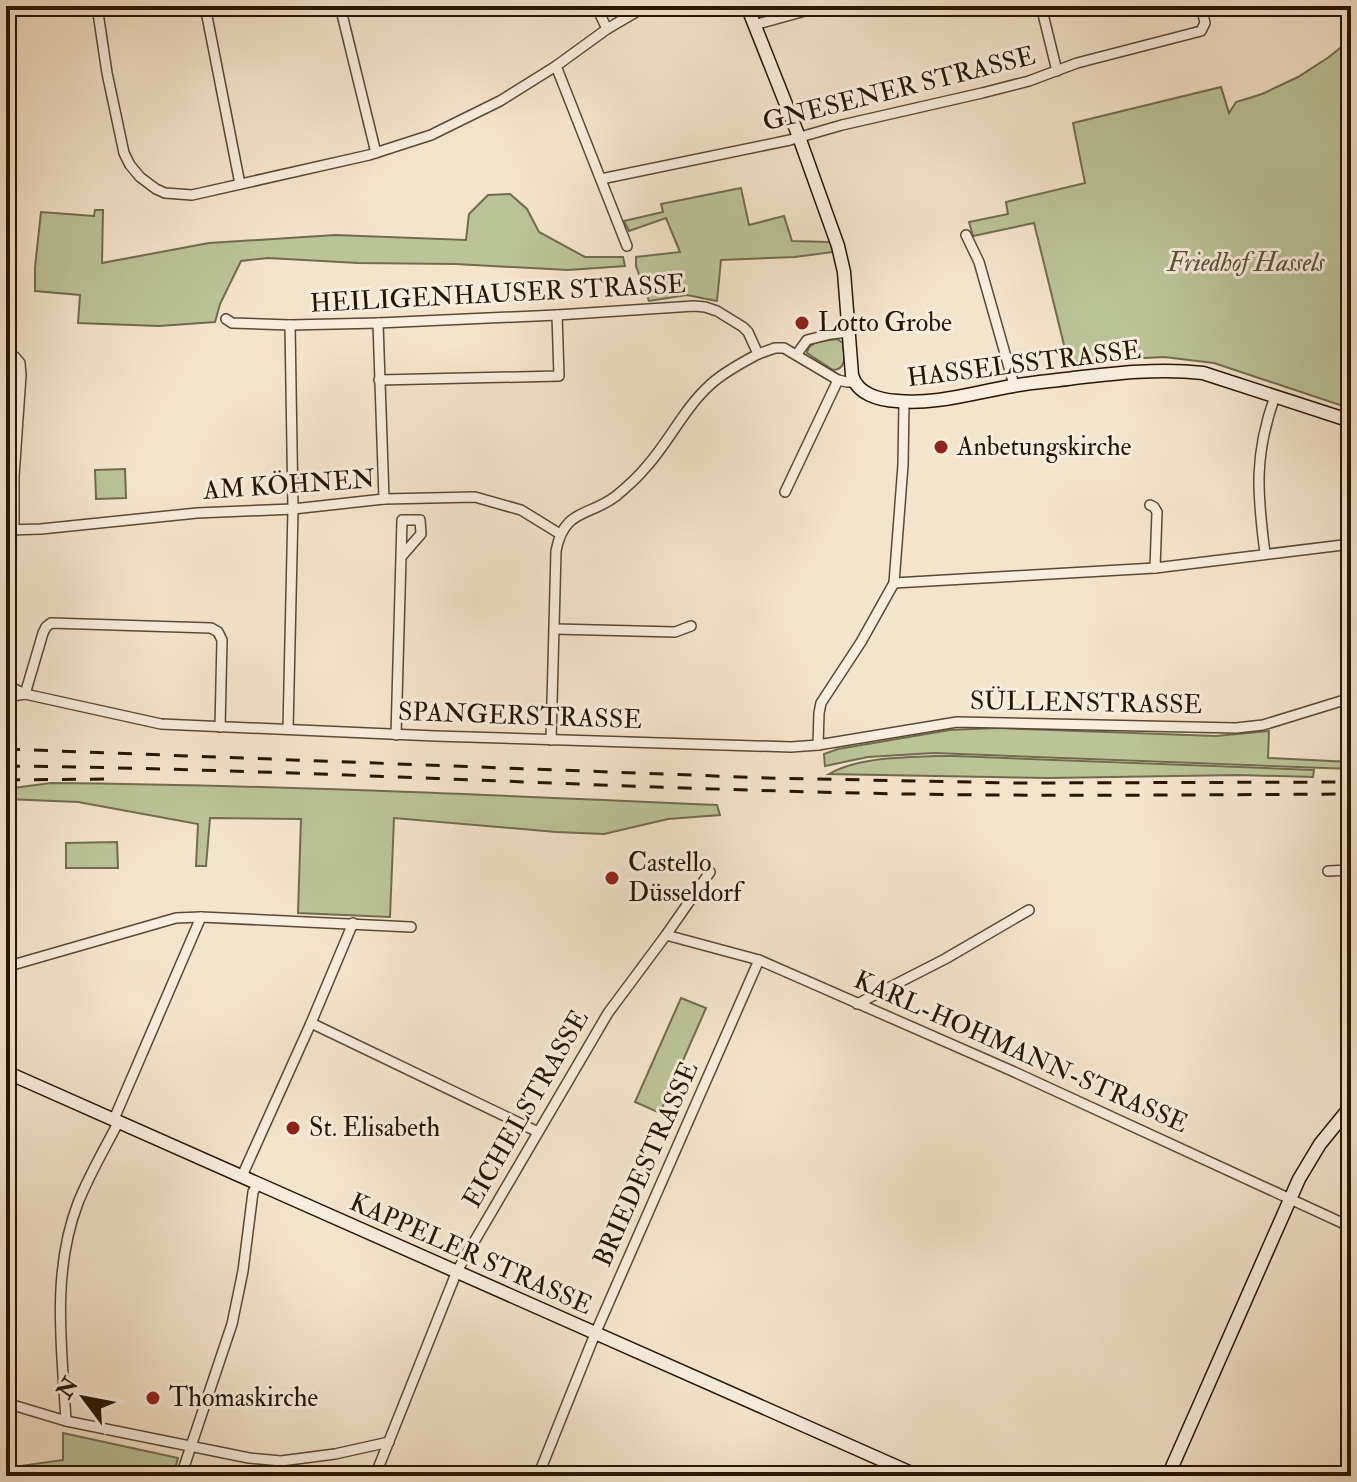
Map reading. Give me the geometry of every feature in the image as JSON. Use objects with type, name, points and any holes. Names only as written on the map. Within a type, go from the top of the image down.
[{"type":"street","points":[[97,6],[107,73],[124,153],[130,165],[156,189],[165,193],[192,195],[376,153],[431,135],[486,109],[646,6]]},
{"type":"street","points":[[205,6],[240,184]]},
{"type":"street","points":[[340,6],[376,153]]},
{"type":"street","points":[[596,6],[607,29]]},
{"type":"street","points":[[551,740],[556,551],[560,534],[578,514],[610,500],[631,484],[691,405],[713,382],[758,354],[779,347],[797,354],[838,380],[854,382],[840,253],[799,137],[747,6]]},
{"type":"street","points":[[754,25],[823,6]]},
{"type":"street","points":[[1041,6],[1057,71]]},
{"type":"street","name":"GNESENER STRASSE","points":[[601,179],[799,137],[1018,84],[1077,63],[1198,32],[1205,23],[1201,6]]},
{"type":"street","points":[[556,66],[627,246]]},
{"type":"street","points":[[966,235],[979,262],[1014,385]]},
{"type":"street","name":"HEILIGENHAUSER STRASSE","points":[[226,319],[232,323],[290,325],[378,323],[705,307],[743,327],[758,354]]},
{"type":"street","points":[[379,380],[559,376],[557,315]]},
{"type":"street","points":[[378,323],[384,499]]},
{"type":"street","points":[[288,729],[293,509],[290,325]]},
{"type":"street","points":[[797,354],[807,340],[849,332]]},
{"type":"street","points":[[9,532],[21,375],[20,363],[15,357]]},
{"type":"street","name":"HASSELSSTRASSE","points":[[854,382],[868,394],[904,402],[960,397],[1014,385],[1102,375],[1184,371],[1203,373],[1351,421]]},
{"type":"street","points":[[785,492],[838,380]]},
{"type":"street","points":[[1265,553],[1259,460],[1275,396]]},
{"type":"street","points":[[818,745],[821,703],[861,642],[894,583],[903,465],[904,402]]},
{"type":"street","name":"AM KÖHNEN","points":[[9,532],[137,518],[293,509],[384,499],[475,497],[521,510],[560,534]]},
{"type":"street","points":[[1150,505],[1157,512],[1155,568]]},
{"type":"street","points":[[894,583],[1155,568],[1351,544]]},
{"type":"street","points":[[396,735],[401,557]]},
{"type":"street","points":[[25,694],[43,633],[51,623],[211,628],[218,632],[222,640],[220,727]]},
{"type":"street","points":[[555,629],[675,632],[691,626]]},
{"type":"street","name":"SPANGERSTRASSE","points":[[6,685],[25,694],[161,724],[551,740],[791,747],[818,745]]},
{"type":"street","name":"SPANGERSTRASSE","points":[[6,697],[25,694]]},
{"type":"street","name":"SÜLLENSTRASSE","points":[[818,745],[957,722],[1236,728],[1263,725],[1351,698]]},
{"type":"street","points":[[1328,871],[1351,870]]},
{"type":"street","name":"EICHELSTRASSE","points":[[375,1476],[457,1271],[608,1013],[710,872]]},
{"type":"street","points":[[857,1004],[945,959],[1029,910]]},
{"type":"street","points":[[66,1421],[60,1298],[68,1237],[78,1204],[201,917]]},
{"type":"street","points":[[9,966],[176,918],[411,927]]},
{"type":"street","points":[[242,1176],[353,923]]},
{"type":"street","name":"KARL-HOHMANN-STRASSE","points":[[666,935],[759,960],[1010,1070],[1351,1227]]},
{"type":"street","name":"BRIEDESTRASSE","points":[[538,1476],[595,1334],[759,960]]},
{"type":"street","points":[[311,1023],[538,1132]]},
{"type":"street","name":"KAPPELER STRASSE","points":[[6,1072],[918,1476]]},
{"type":"street","points":[[1168,1476],[1291,1198],[1315,1152],[1351,1106]]},
{"type":"street","points":[[183,1470],[232,1324],[243,1271],[253,1192],[258,1183]]},
{"type":"street","points":[[6,1403],[66,1421],[249,1458],[281,1461],[335,1454],[389,1442]]},
{"type":"green space","name":"Friedhof Hassels","points":[[1351,39],[1351,406],[1346,407],[1214,363],[1164,357],[1066,362],[1034,223],[973,236],[969,222],[1008,214],[1006,202],[1085,183],[1073,123],[1221,87],[1229,113],[1236,102],[1298,77]]},
{"type":"green space","points":[[741,188],[749,225],[784,216],[792,241],[830,242],[833,252],[721,260],[717,301],[687,295],[649,301],[636,266],[636,257],[680,252],[666,218],[629,231],[624,221],[663,212],[661,204]]},
{"type":"green space","points":[[510,194],[527,209],[539,232],[585,257],[623,257],[625,266],[568,270],[268,258],[241,261],[220,304],[215,322],[159,326],[78,323],[80,295],[35,291],[41,212],[94,216],[95,210],[103,210],[102,263],[209,243],[335,235],[466,240],[469,214],[488,195]]},
{"type":"green space","points":[[837,339],[843,343],[844,356],[843,364],[838,369],[833,370],[807,353],[814,343]]},
{"type":"green space","points":[[125,469],[126,498],[96,499],[95,470]]},
{"type":"green space","points":[[996,728],[1216,736],[1269,731],[1268,758],[1351,762],[1351,769],[934,753],[868,757],[825,766],[824,754],[838,749],[950,730]]},
{"type":"green space","points":[[934,756],[1314,770],[1313,777],[1049,778],[829,774],[866,761]]},
{"type":"green space","points":[[51,783],[301,788],[717,805],[720,815],[668,819],[604,834],[394,818],[390,917],[298,913],[301,819],[210,818],[206,866],[196,866],[198,824],[78,802],[6,799],[6,789]]},
{"type":"green space","points":[[117,842],[118,868],[66,868],[66,843]]},
{"type":"green space","points":[[681,998],[706,1008],[660,1113],[635,1102]]},
{"type":"green space","points":[[63,1433],[178,1458],[173,1476],[6,1476],[6,1468],[63,1460]]},
{"type":"railway","points":[[6,749],[768,778],[1015,783],[1351,782]]},
{"type":"railway","points":[[6,766],[209,770],[884,794],[1351,794]]},
{"type":"railway","points":[[6,780],[111,779]]},
{"type":"place","name":"Lotto Grobe","points":[[802,323]]},
{"type":"place","name":"Anbetungskirche","points":[[941,447]]},
{"type":"place","name":"Castello Düsseldorf","points":[[612,878]]},
{"type":"place","name":"St. Elisabeth","points":[[293,1128]]},
{"type":"place","name":"Thomaskirche","points":[[153,1398]]}]
